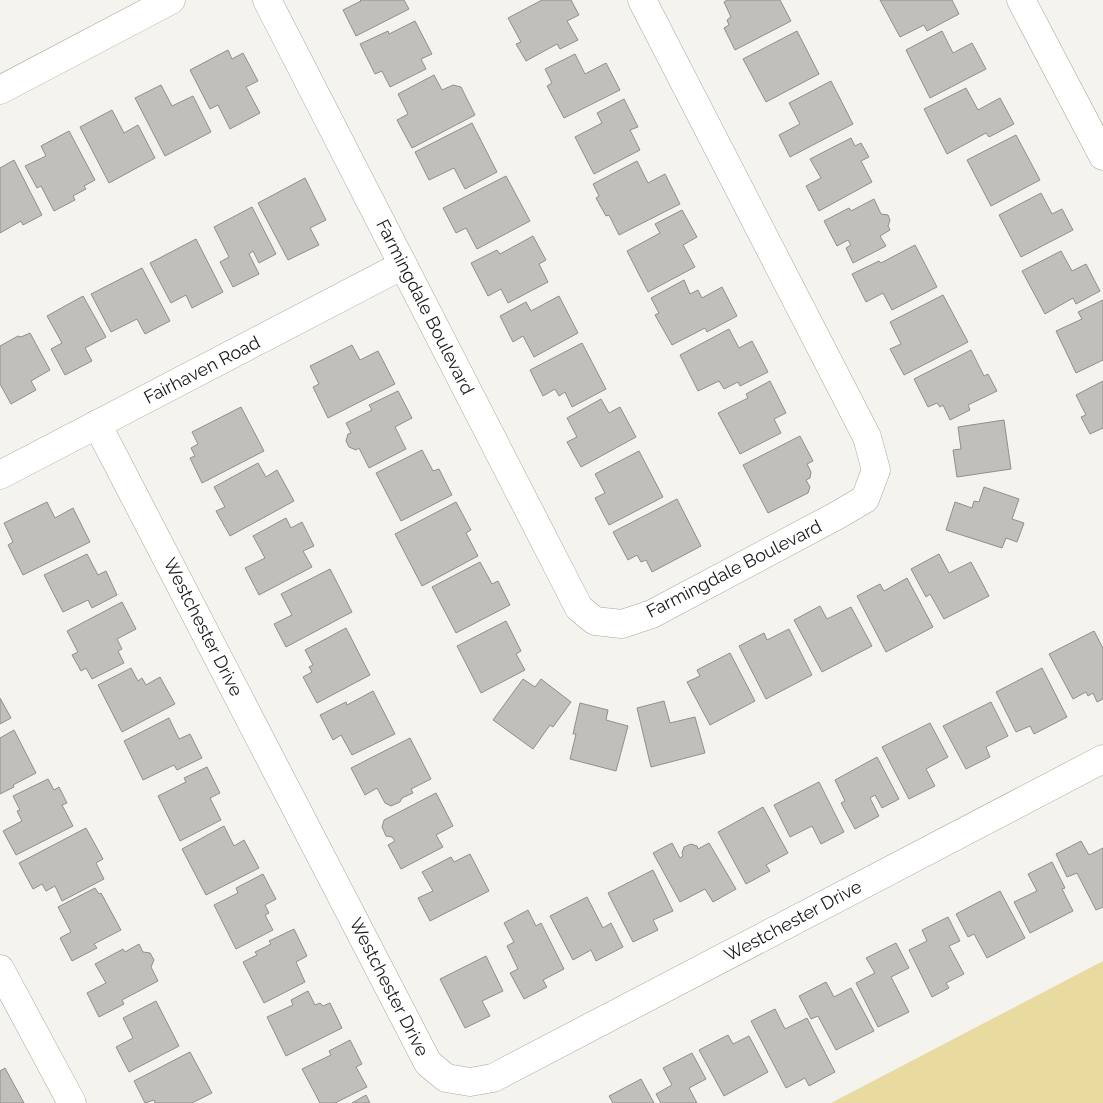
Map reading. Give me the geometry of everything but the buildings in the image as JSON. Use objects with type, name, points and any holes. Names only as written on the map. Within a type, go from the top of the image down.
[{"type":"street","points":[[0,90],[171,0]]},
{"type":"street","name":"Farmingdale Boulevard","points":[[266,0],[579,608],[595,621],[622,624],[652,614],[836,516],[865,498],[876,470],[867,436],[642,0]]},
{"type":"street","points":[[1021,0],[1103,156]]},
{"type":"street","name":"Fairhaven Road","points":[[0,475],[403,265]]},
{"type":"street","name":"Westchester Drive","points":[[97,424],[428,1063],[446,1078],[470,1082],[493,1078],[1103,760]]},
{"type":"street","points":[[0,970],[72,1103]]},
{"type":"shaded area","points":[[1103,961],[1103,1103],[831,1103]]}]
